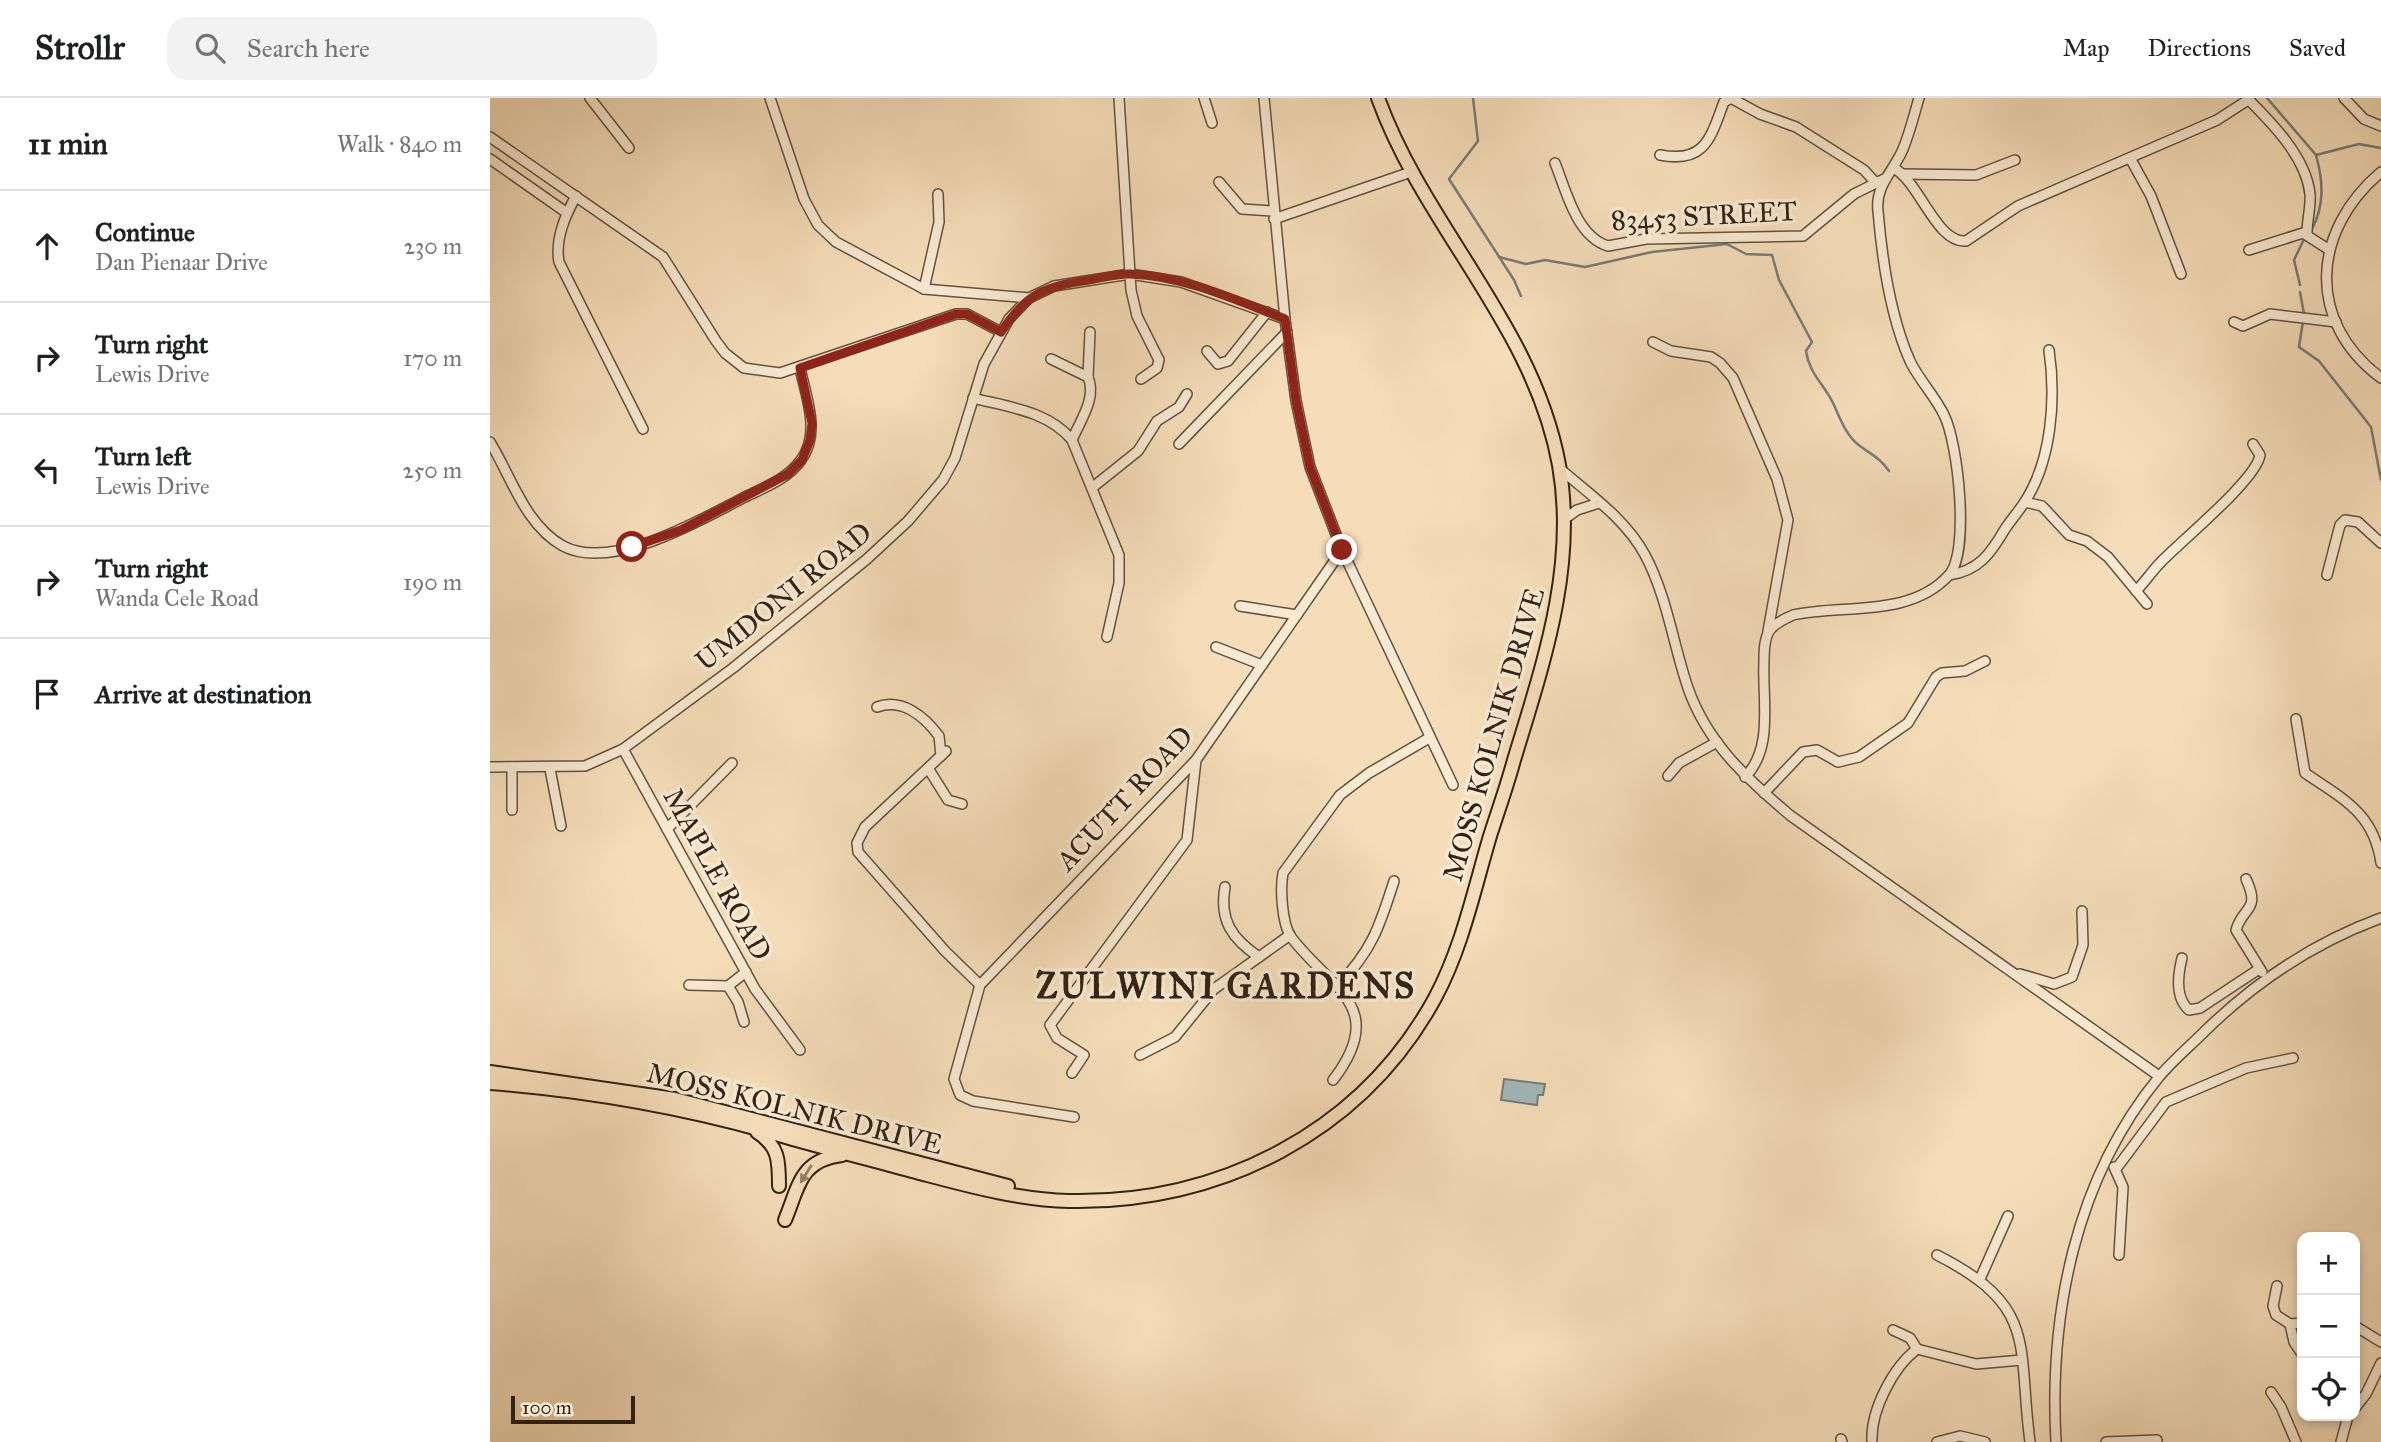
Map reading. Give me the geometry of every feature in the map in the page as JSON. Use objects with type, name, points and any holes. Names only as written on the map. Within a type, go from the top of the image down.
[{"type":"main road","name":"MOSS KOLNIK DRIVE","points":[[490,1083],[576,1091],[676,1108],[1008,1194],[1073,1202],[1122,1199],[1219,1180],[1274,1157],[1322,1127],[1360,1097],[1402,1049],[1436,998],[1471,904],[1551,635],[1560,587],[1563,520],[1559,468],[1543,406],[1520,352],[1411,172],[1378,98]]},
{"type":"main road","name":"MOSS KOLNIK DRIVE","points":[[490,1072],[675,1099],[977,1178],[1087,1200]]},
{"type":"main road","points":[[750,1128],[774,1147],[779,1162],[779,1186]]},
{"type":"main road","points":[[785,1220],[810,1166],[821,1158],[849,1154]]},
{"type":"street","points":[[590,98],[629,148]]},
{"type":"street","points":[[770,98],[804,199],[818,225],[836,242],[924,289],[1028,298],[1054,286],[1129,274],[1181,282],[1285,319]]},
{"type":"street","points":[[1119,98],[1129,274],[1137,316],[1159,360],[1157,368],[1141,379]]},
{"type":"street","points":[[1204,98],[1212,123]]},
{"type":"street","points":[[1264,98],[1285,319],[1296,401],[1310,467],[1342,550],[1453,785]]},
{"type":"street","points":[[1660,155],[1671,158],[1702,149],[1714,131],[1724,102],[1731,98],[1760,114],[1796,127],[1864,170],[1875,182]]},
{"type":"street","points":[[1919,98],[1909,136],[1894,168],[1879,189],[1877,209],[1890,292],[1910,361],[1944,415],[1957,461],[1960,497],[1958,540],[1956,563],[1950,575]]},
{"type":"street","points":[[2344,98],[2364,119],[2381,126]]},
{"type":"street","points":[[1894,168],[1904,174],[1944,233],[1959,242],[1972,238],[2018,206],[2217,120],[2248,99],[2298,160],[2310,194],[2307,233]]},
{"type":"street","points":[[490,137],[663,257],[716,341],[744,368],[764,373],[780,373],[800,368],[956,314],[967,314],[1001,332]]},
{"type":"street","points":[[2130,158],[2151,196],[2181,274]]},
{"type":"street","points":[[490,159],[567,213]]},
{"type":"street","points":[[1904,174],[1976,175],[2015,160]]},
{"type":"street","name":"83453 STREET","points":[[1555,163],[1574,212],[1589,234],[1608,246],[1646,239],[1803,236],[1854,194],[1886,178]]},
{"type":"street","points":[[1219,182],[1242,209],[1274,215],[1411,172]]},
{"type":"street","points":[[2381,172],[2341,217],[2328,249],[2326,284],[2336,323],[2357,356],[2381,378]]},
{"type":"street","points":[[924,289],[939,222],[938,194]]},
{"type":"street","points":[[576,196],[567,213],[558,246],[559,262],[643,429]]},
{"type":"street","points":[[2249,250],[2292,235],[2307,233],[2328,249]]},
{"type":"street","name":"UMDONI ROAD","points":[[490,767],[550,769],[585,766],[623,749],[743,659],[867,559],[908,521],[943,480],[955,458],[984,364],[1001,332],[1028,298]]},
{"type":"street","points":[[1207,351],[1218,364],[1228,361],[1267,312]]},
{"type":"street","points":[[2234,323],[2243,326],[2270,314],[2336,323]]},
{"type":"street","points":[[1072,440],[1090,399],[1090,332]]},
{"type":"street","points":[[1179,444],[1287,332]]},
{"type":"street","points":[[1653,342],[1671,351],[1711,357],[1733,378],[1777,479],[1788,520],[1764,649],[1763,748],[1754,768],[1745,777]]},
{"type":"street","points":[[1768,632],[1780,621],[1793,615],[1884,606],[1909,600],[1950,575],[1964,573],[1983,561],[2025,502],[2047,443],[2053,399],[2049,349]]},
{"type":"street","points":[[1051,359],[1088,377]]},
{"type":"street","points":[[490,442],[540,529],[564,547],[611,552],[632,547],[681,530],[788,474],[795,467],[810,440],[812,423],[800,368]]},
{"type":"street","points":[[1093,487],[1138,451],[1157,421],[1179,408],[1187,394]]},
{"type":"street","points":[[973,398],[1037,414],[1063,429],[1072,440],[1116,545],[1121,567],[1107,636]]},
{"type":"street","points":[[2136,591],[2160,563],[2221,506],[2256,466],[2260,455],[2253,444]]},
{"type":"street","points":[[1559,468],[1627,527],[1645,555],[1658,587],[1689,691],[1717,742],[1745,777],[1791,816],[2159,1076]]},
{"type":"street","points":[[2025,502],[2042,506],[2069,534],[2099,548],[2116,563],[2147,604]]},
{"type":"street","points":[[1563,520],[1577,510],[1599,503]]},
{"type":"street","points":[[2327,575],[2340,526],[2345,520],[2358,522],[2381,543]]},
{"type":"street","name":"ACUTT ROAD","points":[[1073,1117],[973,1101],[960,1095],[954,1079],[980,985],[1196,760],[1342,550]]},
{"type":"street","points":[[1240,606],[1297,615]]},
{"type":"street","points":[[1216,647],[1262,665]]},
{"type":"street","points":[[1764,793],[1803,752],[1817,750],[1838,762],[1851,761],[1908,723],[1921,704],[1928,687],[1942,673],[1965,670],[1985,661]]},
{"type":"street","points":[[877,707],[894,703],[910,709],[939,736],[944,753],[865,827],[858,843],[858,852],[936,941],[980,985]]},
{"type":"street","points":[[2296,719],[2305,773],[2350,804],[2368,822],[2379,846],[2381,863]]},
{"type":"street","points":[[1333,1080],[1347,1063],[1355,1038],[1351,1008],[1339,984],[1290,935],[1281,883],[1286,867],[1340,795],[1369,773],[1429,738]]},
{"type":"street","points":[[1668,776],[1679,763],[1717,742]]},
{"type":"street","name":"MAPLE ROAD","points":[[623,749],[746,972],[775,1020],[800,1050]]},
{"type":"street","points":[[1072,1073],[1084,1055],[1056,1038],[1050,1025],[1187,841],[1196,760]]},
{"type":"street","points":[[667,829],[732,763]]},
{"type":"street","points":[[512,768],[512,810]]},
{"type":"street","points":[[928,768],[948,800],[962,804]]},
{"type":"street","points":[[550,769],[561,827]]},
{"type":"street","points":[[2246,879],[2252,891],[2253,904],[2236,930],[2267,978]]},
{"type":"street","points":[[1339,984],[1363,959],[1375,939],[1394,881]]},
{"type":"street","points":[[1225,887],[1222,902],[1227,925],[1239,943],[1259,957]]},
{"type":"street","points":[[2015,973],[2054,984],[2072,977],[2083,946],[2082,911]]},
{"type":"street","points":[[2056,1442],[2053,1369],[2061,1303],[2079,1229],[2108,1161],[2159,1076],[2230,1007],[2267,978],[2330,939],[2381,918]]},
{"type":"street","points":[[1140,1055],[1175,1037],[1207,996],[1290,935]]},
{"type":"street","points":[[2182,958],[2180,995],[2185,1007],[2193,1010],[2259,969]]},
{"type":"street","points":[[689,985],[729,986],[746,972]]},
{"type":"street","points":[[729,986],[738,1002],[744,1022]]},
{"type":"street","points":[[2116,1169],[2166,1101],[2246,1068],[2293,1058]]},
{"type":"street","points":[[2108,1161],[2116,1169],[2123,1187],[2119,1255]]},
{"type":"street","points":[[1980,1279],[2008,1216]]},
{"type":"street","points":[[1937,1255],[1980,1279],[2013,1317],[2022,1360],[2030,1442]]},
{"type":"street","points":[[2277,1286],[2274,1312],[2290,1324],[2297,1346]]},
{"type":"street","points":[[2290,1324],[2297,1323]]},
{"type":"street","points":[[1893,1329],[1910,1338],[1917,1349],[1976,1364],[2022,1360]]},
{"type":"street","points":[[2360,1329],[2381,1342]]},
{"type":"street","points":[[1872,1440],[1874,1423],[1893,1377],[1917,1349]]},
{"type":"street","points":[[2360,1402],[2381,1363]]},
{"type":"street","points":[[2271,1392],[2281,1407],[2296,1442]]},
{"type":"street","points":[[2342,1442],[2347,1421]]},
{"type":"street","points":[[1937,1442],[1960,1436],[1985,1442]]},
{"type":"street","points":[[2106,1442],[2157,1440]]},
{"type":"water","points":[[1504,1079],[1545,1084],[1543,1095],[1538,1095],[1537,1105],[1501,1100]]},
{"type":"waterway","points":[[1473,98],[1478,141],[1449,179],[1514,280],[1521,296]]},
{"type":"waterway","points":[[2267,98],[2316,155],[2359,144],[2381,148]]},
{"type":"waterway","points":[[2312,229],[2321,202],[2316,155]]},
{"type":"waterway","points":[[2300,285],[2294,260],[2304,239]]},
{"type":"waterway","points":[[1499,257],[1526,264],[1545,260],[1585,267],[1652,252],[1727,244],[1746,254],[1772,255],[1779,280],[1812,342],[1806,351],[1814,373],[1851,438],[1889,471]]},
{"type":"waterway","points":[[2300,292],[2304,314]]},
{"type":"waterway","points":[[2303,321],[2299,347],[2319,361],[2371,427],[2381,480]]},
{"type":"district","name":"ZULWINI GARDENS","points":[[1226,986]]},
{"type":"route","points":[[632,547],[681,530],[788,474],[802,460],[810,440],[812,423],[800,368],[956,314],[967,314],[1001,332],[1019,306],[1041,291],[1074,282],[1129,274],[1181,282],[1285,319],[1296,401],[1310,467],[1342,550]]}]
